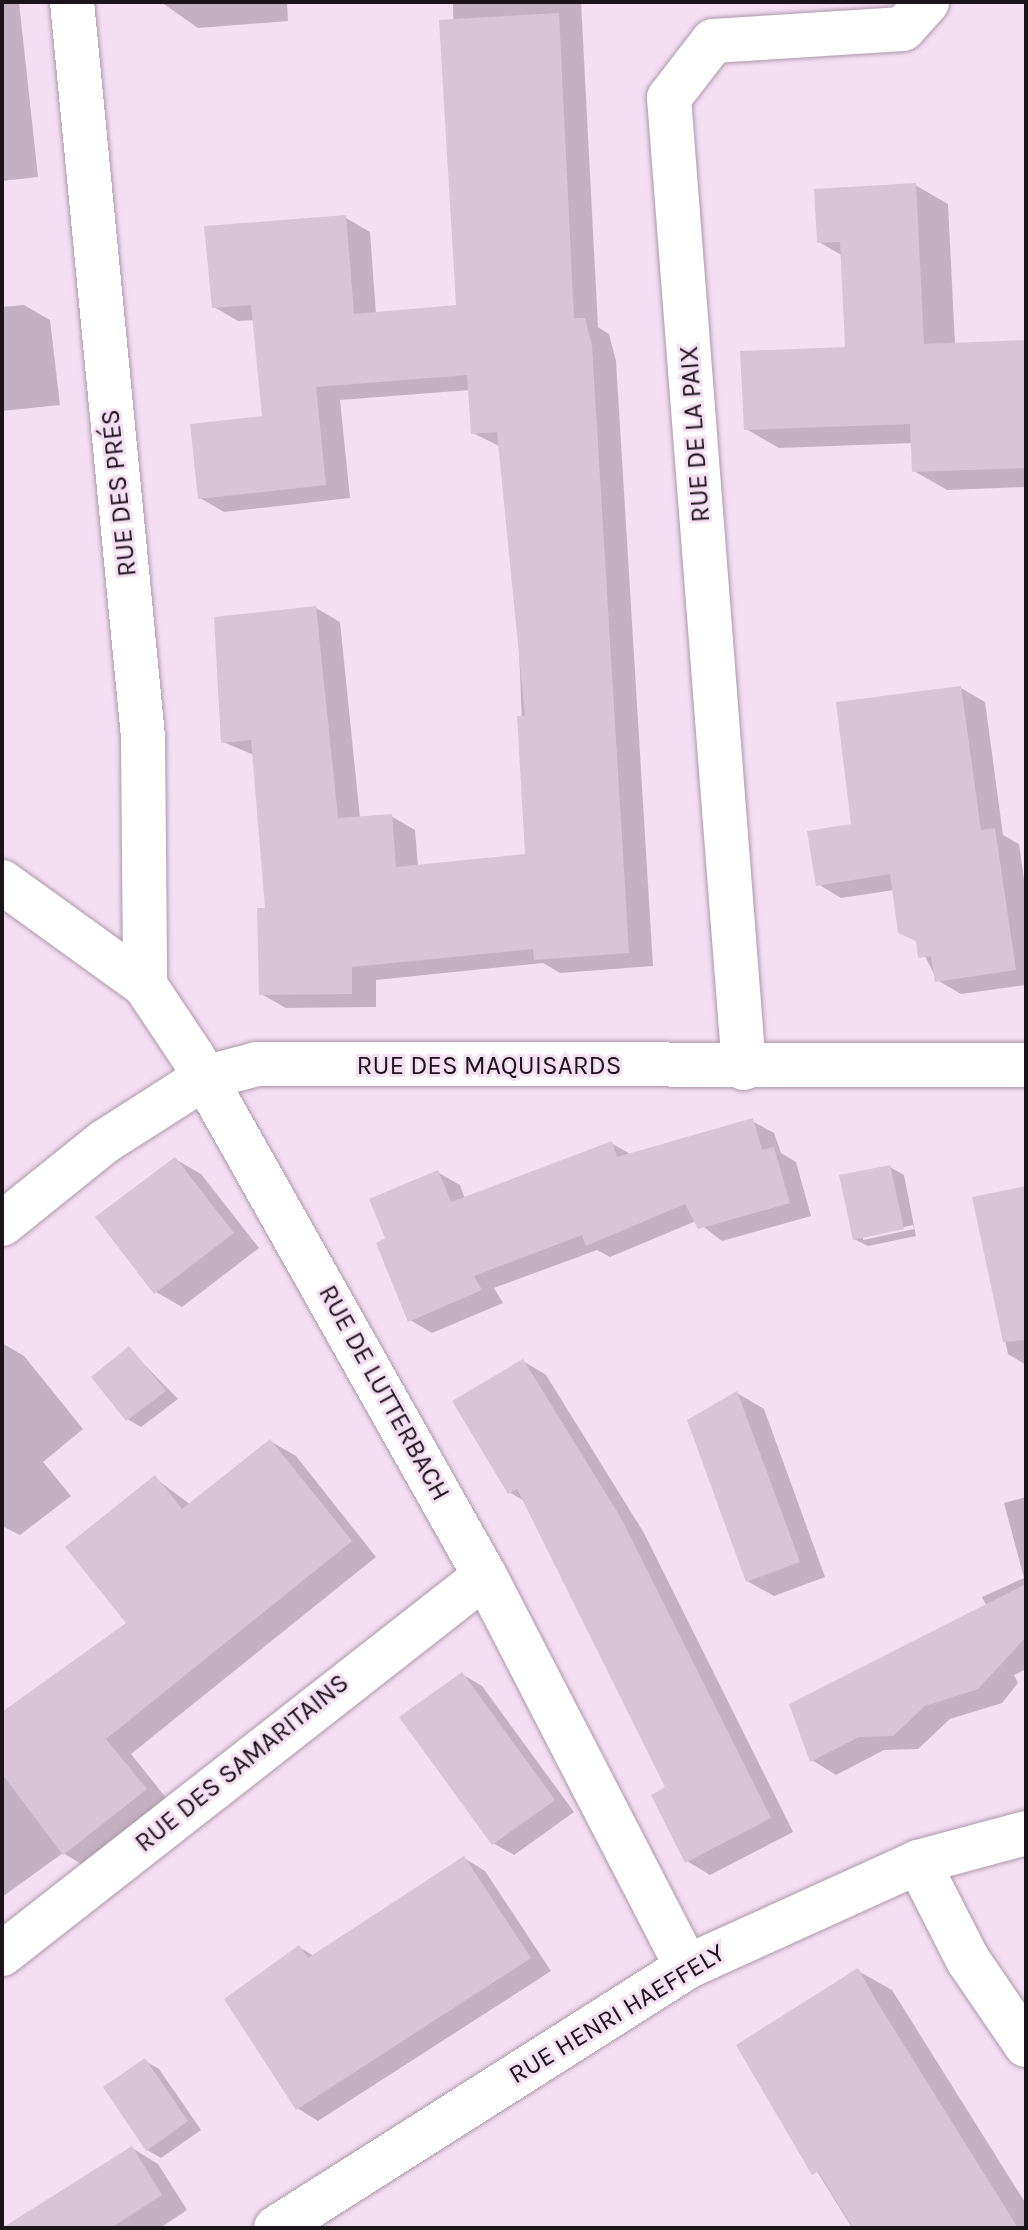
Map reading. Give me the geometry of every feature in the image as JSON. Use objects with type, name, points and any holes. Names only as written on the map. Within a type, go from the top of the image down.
[{"type":"street","name":"RUE DES PRÉS","points":[[72,2],[143,737],[145,985]]},
{"type":"street","name":"RUE DE LA PAIX","points":[[744,1068],[669,98],[713,41],[903,29],[927,2]]},
{"type":"street","name":"RUE DE LUTTERBACH","points":[[2,882],[145,985],[204,1078],[485,1576],[687,1967]]},
{"type":"street","name":"RUE DES MAQUISARDS","points":[[2,1224],[104,1142],[204,1078],[257,1064],[744,1068],[1026,1065]]},
{"type":"street","name":"RUE DES SAMARITAINS","points":[[2,1954],[485,1576]]},
{"type":"street","name":"RUE HENRI HAEFFELY","points":[[276,2228],[687,1967],[918,1862],[1026,1833]]},
{"type":"street","points":[[918,1862],[968,1960],[1026,2045]]},
{"type":"building","points":[[559,13],[574,318],[585,318],[592,346],[629,953],[534,960],[533,949],[352,967],[352,994],[259,995],[257,908],[265,908],[251,740],[221,743],[214,617],[316,606],[338,818],[392,814],[396,867],[525,854],[517,716],[525,716],[497,432],[471,434],[467,375],[316,387],[326,485],[198,499],[190,424],[262,416],[251,305],[212,308],[204,226],[346,215],[354,314],[456,305],[439,20]]},
{"type":"building","points":[[916,183],[924,344],[1026,340],[1026,468],[912,472],[910,424],[744,430],[740,351],[845,347],[840,242],[817,243],[814,189]]},
{"type":"building","points":[[961,686],[981,830],[995,828],[1016,970],[935,982],[931,956],[918,958],[916,941],[898,933],[890,874],[816,886],[807,831],[851,824],[836,702]]},
{"type":"building","points":[[753,1118],[762,1150],[774,1147],[790,1203],[698,1229],[685,1204],[586,1246],[582,1235],[474,1276],[482,1290],[408,1322],[376,1243],[385,1238],[369,1199],[438,1170],[451,1202],[612,1141],[617,1157]]},
{"type":"building","points":[[175,1157],[234,1233],[154,1294],[95,1217]]},
{"type":"building","points":[[890,1165],[904,1229],[853,1240],[839,1175]]},
{"type":"building","points":[[1026,1186],[1026,1340],[1003,1342],[972,1197]]},
{"type":"building","points":[[129,1346],[166,1391],[126,1421],[91,1377]]},
{"type":"building","points":[[523,1359],[621,1518],[771,1818],[685,1863],[651,1795],[665,1787],[517,1489],[508,1494],[452,1401]]},
{"type":"building","points":[[737,1391],[800,1562],[746,1582],[687,1420]]},
{"type":"building","points":[[270,1439],[352,1541],[106,1739],[147,1789],[63,1855],[2,1774],[2,1712],[126,1623],[65,1547],[155,1475],[182,1509]]},
{"type":"building","points":[[1026,1584],[1026,1637],[978,1689],[925,1706],[893,1736],[859,1737],[810,1762],[789,1704]]},
{"type":"building","points":[[462,1672],[555,1800],[492,1845],[399,1717]]},
{"type":"building","points":[[464,1856],[531,1958],[296,2110],[224,1999],[299,1945],[308,1958]]},
{"type":"building","points":[[858,1968],[1018,2228],[853,2228],[818,2171],[812,2175],[736,2045]]},
{"type":"building","points":[[145,2058],[188,2121],[146,2151],[103,2087]]},
{"type":"building","points":[[132,2146],[162,2195],[111,2228],[2,2228]]}]
